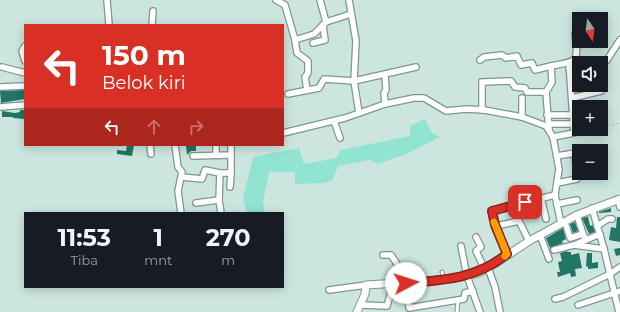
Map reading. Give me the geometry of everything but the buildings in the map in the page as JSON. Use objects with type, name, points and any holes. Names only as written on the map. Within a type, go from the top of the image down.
[{"type":"street","points":[[107,0],[109,24]]},
{"type":"street","points":[[276,0],[285,6],[295,40],[297,53],[308,61],[308,73],[305,77],[307,90]]},
{"type":"street","points":[[313,43],[325,40],[320,0]]},
{"type":"street","points":[[349,0],[356,41],[354,81],[359,113]]},
{"type":"street","points":[[152,24],[153,11]]},
{"type":"street","points":[[295,40],[314,34],[324,23],[351,14]]},
{"type":"street","points":[[608,58],[620,40]]},
{"type":"street","points":[[24,48],[22,51],[24,58]]},
{"type":"street","points":[[576,48],[577,54],[569,66],[572,98],[597,92]]},
{"type":"street","points":[[480,60],[484,57],[502,55],[506,58],[517,56],[521,65],[532,64],[535,70],[550,66],[572,66]]},
{"type":"street","points":[[550,66],[552,82],[546,92],[547,115],[557,156],[559,174],[555,195],[557,204],[570,238],[600,234]]},
{"type":"street","points":[[2,67],[24,73]]},
{"type":"street","points":[[288,94],[320,88],[324,79],[354,81],[416,67]]},
{"type":"street","points":[[385,75],[385,104]]},
{"type":"street","points":[[483,110],[482,82],[511,81],[515,86],[524,88],[527,92],[546,92]]},
{"type":"street","points":[[0,87],[24,86]]},
{"type":"street","points":[[284,132],[334,120],[385,104],[414,98],[424,98],[446,111],[466,109],[483,110],[522,117],[549,126],[572,124]]},
{"type":"street","points":[[522,98],[522,117]]},
{"type":"street","points":[[0,106],[24,105]]},
{"type":"street","points":[[547,115],[572,115]]},
{"type":"street","points":[[334,120],[340,138]]},
{"type":"street","points":[[553,137],[572,133]]},
{"type":"street","points":[[150,146],[151,154]]},
{"type":"street","points":[[176,146],[178,167],[181,170],[182,177],[178,191],[182,212]]},
{"type":"street","points":[[216,146],[216,155]]},
{"type":"street","points":[[230,186],[231,146]]},
{"type":"street","points":[[557,156],[575,153],[577,179],[557,183]]},
{"type":"street","points":[[193,156],[231,155]]},
{"type":"street","points":[[182,177],[203,179],[205,170],[230,173]]},
{"type":"street","points":[[220,173],[219,200],[221,212]]},
{"type":"street","points":[[507,254],[497,226],[495,225],[492,210],[555,195]]},
{"type":"street","points":[[541,198],[546,219]]},
{"type":"street","points":[[196,202],[219,200]]},
{"type":"street","points":[[557,204],[577,200]]},
{"type":"street","points":[[329,290],[366,285],[406,283],[443,275],[467,276],[486,269],[507,254],[577,215],[592,208],[619,201]]},
{"type":"street","points":[[592,208],[604,248],[613,292],[619,312]]},
{"type":"street","points":[[577,215],[585,237]]},
{"type":"street","points":[[597,226],[608,219],[612,219]]},
{"type":"street","points":[[497,226],[519,221],[529,241]]},
{"type":"street","points":[[540,235],[549,259]]},
{"type":"street","points":[[476,237],[481,247],[476,251],[495,287],[500,312]]},
{"type":"street","points":[[574,245],[585,237]]},
{"type":"street","points":[[554,250],[574,245],[604,248]]},
{"type":"street","points":[[461,246],[467,276],[480,312]]},
{"type":"street","points":[[361,305],[387,306],[396,284],[397,264],[391,255],[383,255]]},
{"type":"street","points":[[555,298],[563,297],[610,274],[620,267]]},
{"type":"street","points":[[406,283],[409,308],[464,299],[465,292],[473,291]]},
{"type":"street","points":[[357,312],[361,305],[366,285]]},
{"type":"street","points":[[578,304],[620,291]]},
{"type":"lane","points":[[457,312],[458,300]]},
{"type":"path","points":[[608,126],[620,123]]},
{"type":"green space","points":[[425,119],[432,133],[440,137],[409,153],[378,164],[369,160],[338,166],[333,179],[325,183],[295,184],[295,172],[269,172],[263,202],[265,212],[247,212],[243,198],[253,157],[299,148],[304,164],[336,158],[341,150],[410,136],[410,126]]},
{"type":"slow traffic","points":[[494,222],[495,226],[497,226],[507,254],[505,256]]},
{"type":"route","points":[[406,283],[467,276],[485,270],[496,263],[507,254],[497,226],[495,226],[491,212],[493,210],[525,202]]}]
